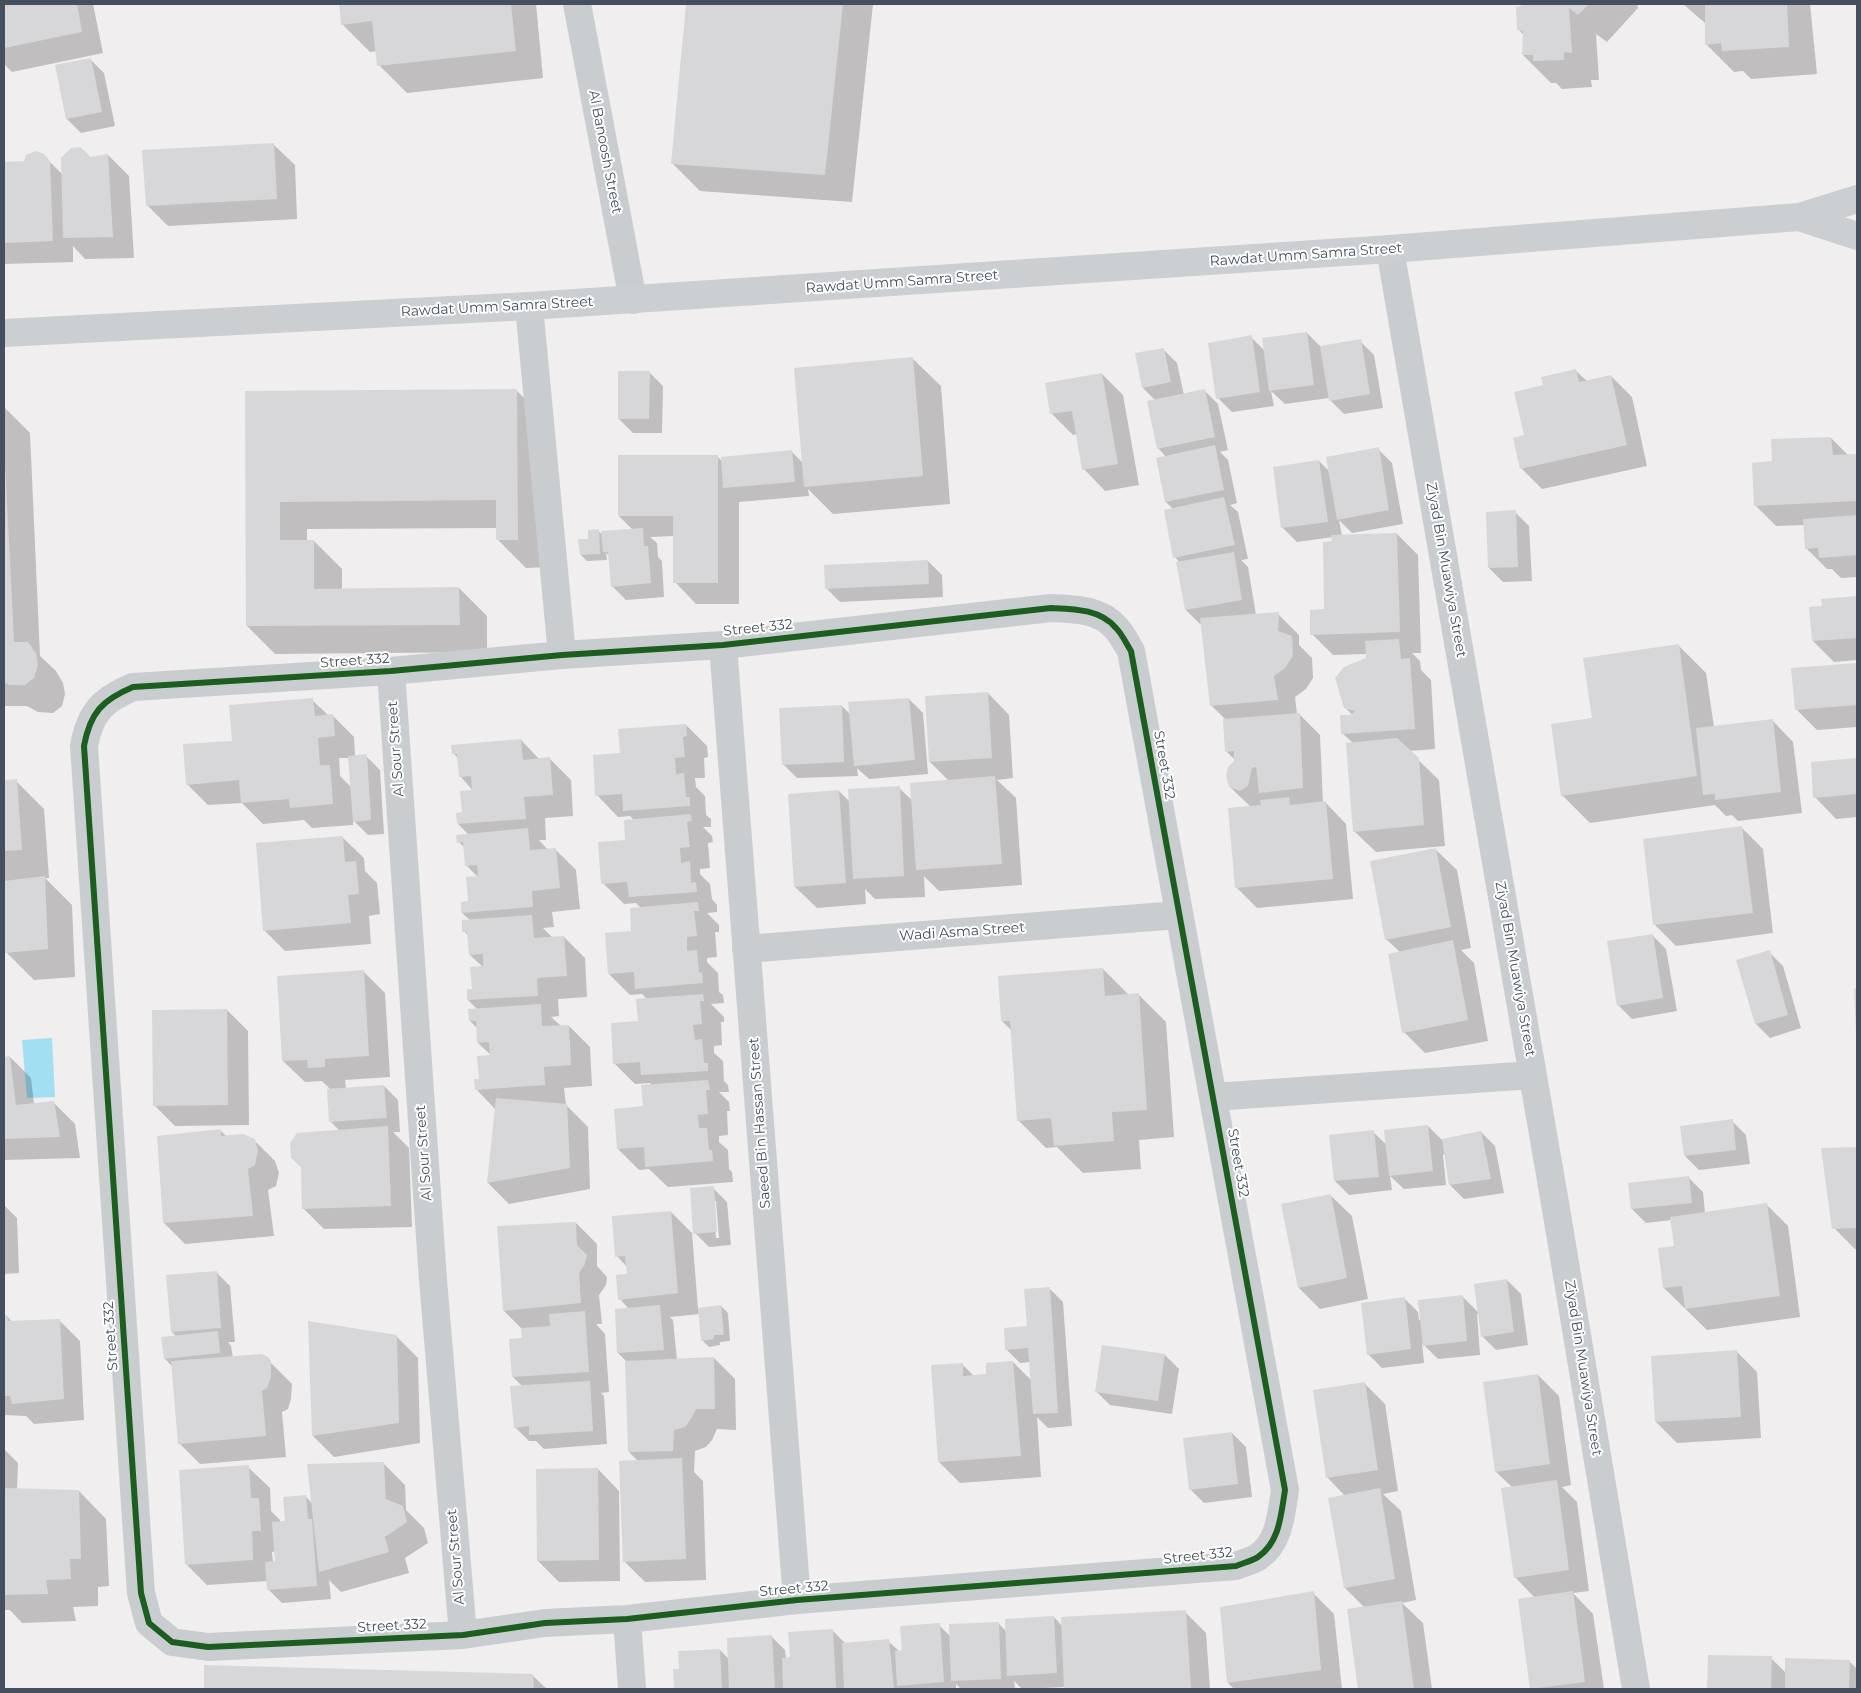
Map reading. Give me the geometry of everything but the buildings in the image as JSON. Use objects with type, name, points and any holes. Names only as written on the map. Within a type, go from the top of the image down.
[{"type":"street","name":"Al Banoosh Street","points":[[577,4],[633,300]]},
{"type":"street","name":"Rawdat Umm Samra Street","points":[[4,333],[633,300],[1390,249],[1799,217],[1857,199]]},
{"type":"street","name":"Rawdat Umm Samra Street","points":[[1799,217],[1857,236]]},
{"type":"street","name":"Ziyad Bin Muawiya Street","points":[[1390,249],[1533,1075],[1636,1689]]},
{"type":"street","points":[[529,306],[562,655]]},
{"type":"street","name":"Street 332","points":[[1051,608],[1098,613],[1116,627],[1131,651],[1285,1490],[1281,1518],[1274,1540],[1258,1557],[1236,1566],[797,1600],[627,1619],[545,1623],[462,1635],[208,1646],[172,1642],[149,1622],[141,1593],[84,746],[87,727],[101,706],[118,693],[133,687],[391,671],[562,655],[723,645],[1051,608]]},
{"type":"street","name":"Saeed Bin Hassan Street","points":[[723,645],[797,1600]]},
{"type":"street","name":"Al Sour Street","points":[[391,671],[432,1270],[462,1635]]},
{"type":"street","name":"Wadi Asma Street","points":[[746,949],[1178,915]]},
{"type":"street","points":[[1213,1097],[1533,1075]]},
{"type":"street","points":[[627,1619],[632,1689]]},
{"type":"water","points":[[52,1038],[55,1097],[27,1098],[22,1040]]},
{"type":"cycle path","points":[[1051,608],[1086,611],[1102,617],[1118,630],[1131,651],[1285,1490],[1278,1527],[1271,1544],[1265,1551],[1256,1558],[1236,1566],[797,1600],[627,1619],[545,1623],[463,1635],[208,1647],[172,1642],[149,1623],[141,1593],[84,746],[90,725],[99,709],[113,697],[133,687],[391,671],[562,655],[723,645],[1051,608]]}]
